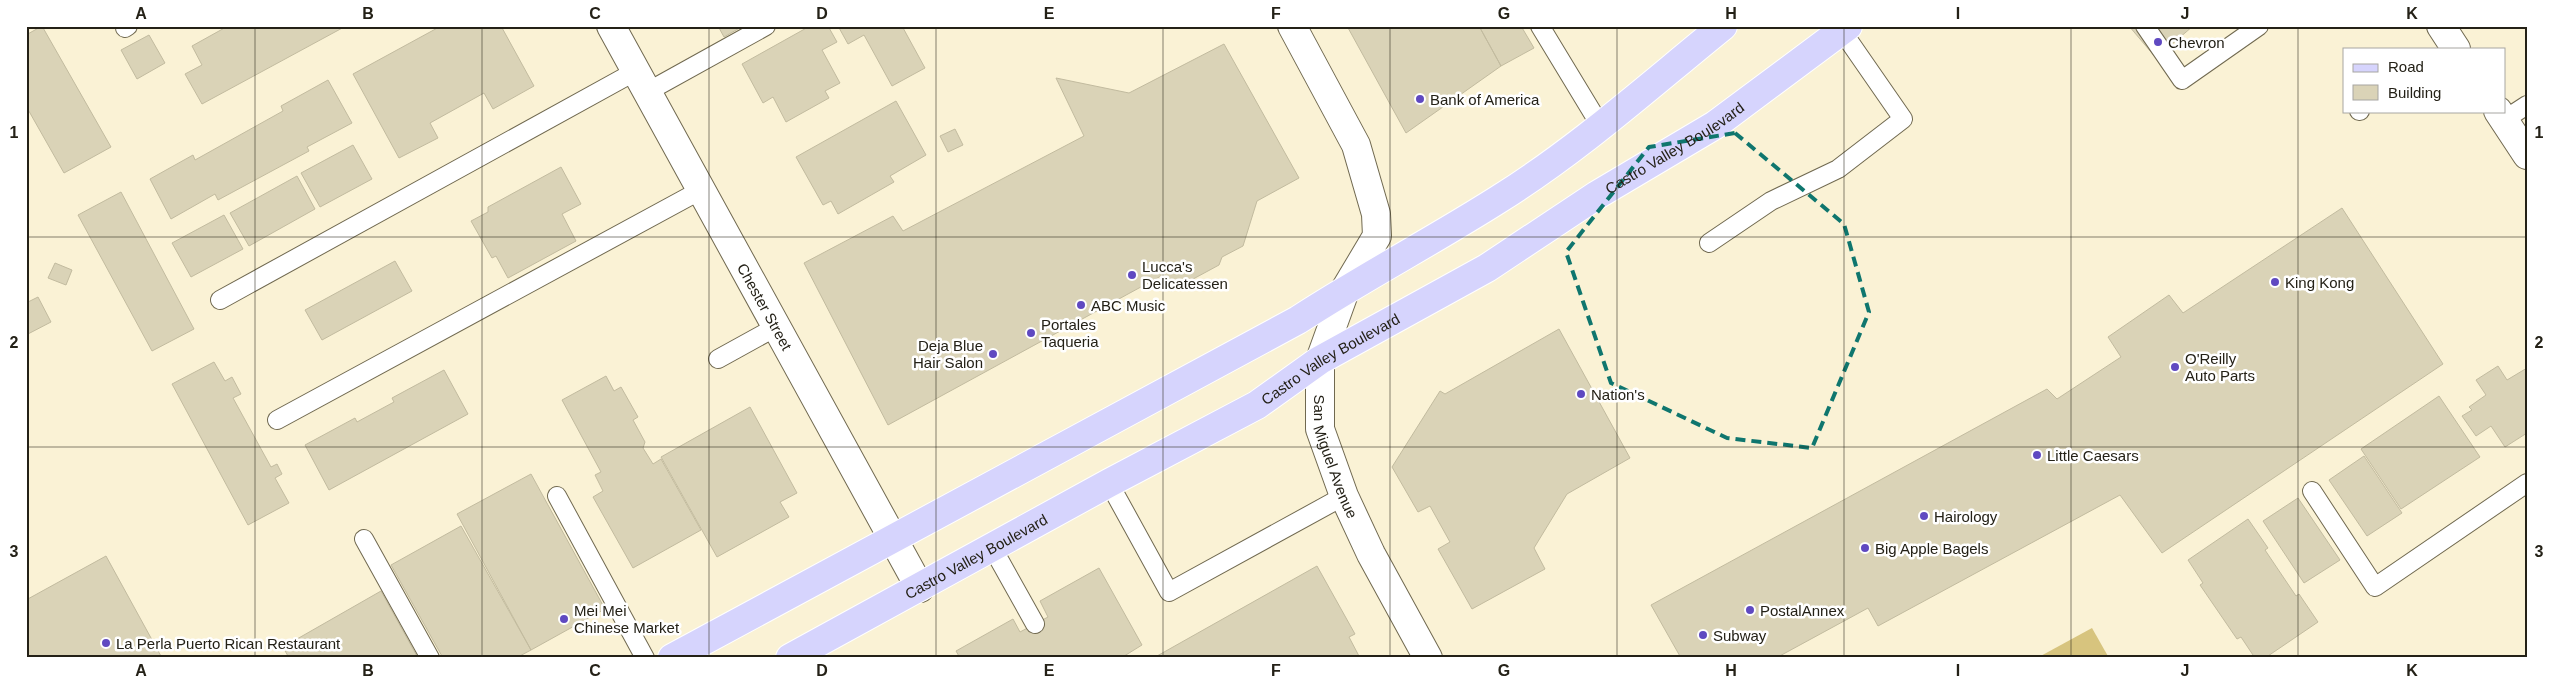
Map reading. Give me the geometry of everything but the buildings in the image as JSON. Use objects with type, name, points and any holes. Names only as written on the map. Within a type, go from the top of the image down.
[{"type":"main road","name":"Castro Valley Boulevard","points":[[790,658],[1109,483],[1257,405],[1320,360],[1487,268],[1597,195],[1716,125],[1843,28]]},
{"type":"main road","points":[[672,658],[1298,320],[1346,288],[1499,199],[1563,155],[1713,29]]},
{"type":"street","name":"Chester Street","points":[[611,26],[920,588]]},
{"type":"street","name":"San Miguel Avenue","points":[[1292,26],[1356,145],[1376,214],[1377,236],[1346,288],[1320,360],[1320,429],[1344,496],[1370,554],[1428,658]]},
{"type":"street","points":[[2501,116],[2527,155]]},
{"type":"lane","points":[[220,300],[641,82],[766,26]]},
{"type":"lane","points":[[1540,26],[1600,125]]},
{"type":"lane","points":[[2144,26],[2182,80],[2259,26]]},
{"type":"lane","points":[[1709,243],[1772,201],[1838,169],[1902,119],[1843,28]]},
{"type":"lane","points":[[2501,116],[2527,105]]},
{"type":"lane","points":[[277,420],[700,190]]},
{"type":"lane","points":[[718,360],[776,327]]},
{"type":"lane","points":[[1109,483],[1169,592],[1344,496]]},
{"type":"lane","points":[[2312,491],[2375,587],[2527,483]]},
{"type":"lane","points":[[557,496],[645,658]]},
{"type":"lane","points":[[364,539],[430,658]]},
{"type":"lane","points":[[992,547],[1035,624]]},
{"type":"highlighted area","points":[[1735,133],[1844,224],[1869,312],[1812,448],[1727,438],[1611,383],[1566,252],[1649,147]]},
{"type":"shaded area","points":[[2092,628],[2109,658],[2037,658]]},
{"type":"place","name":"Chevron","points":[[2158,42]]},
{"type":"place","name":"Bank of America","points":[[1420,99]]},
{"type":"place","name":"Lucca's Delicatessen","points":[[1132,275]]},
{"type":"place","name":"King Kong","points":[[2275,282]]},
{"type":"place","name":"ABC Music","points":[[1081,305]]},
{"type":"place","name":"Portales Taqueria","points":[[1031,333]]},
{"type":"place","name":"Deja Blue Hair Salon","points":[[993,354]]},
{"type":"place","name":"O'Reilly Auto Parts","points":[[2175,367]]},
{"type":"place","name":"Nation's","points":[[1581,394]]},
{"type":"place","name":"Little Caesars","points":[[2037,455]]},
{"type":"place","name":"Hairology","points":[[1924,516]]},
{"type":"place","name":"Big Apple Bagels","points":[[1865,548]]},
{"type":"place","name":"PostalAnnex","points":[[1750,610]]},
{"type":"place","name":"Mei Mei Chinese Market","points":[[564,619]]},
{"type":"place","name":"Subway","points":[[1703,635]]},
{"type":"place","name":"La Perla Puerto Rican Restaurant","points":[[106,643]]}]
